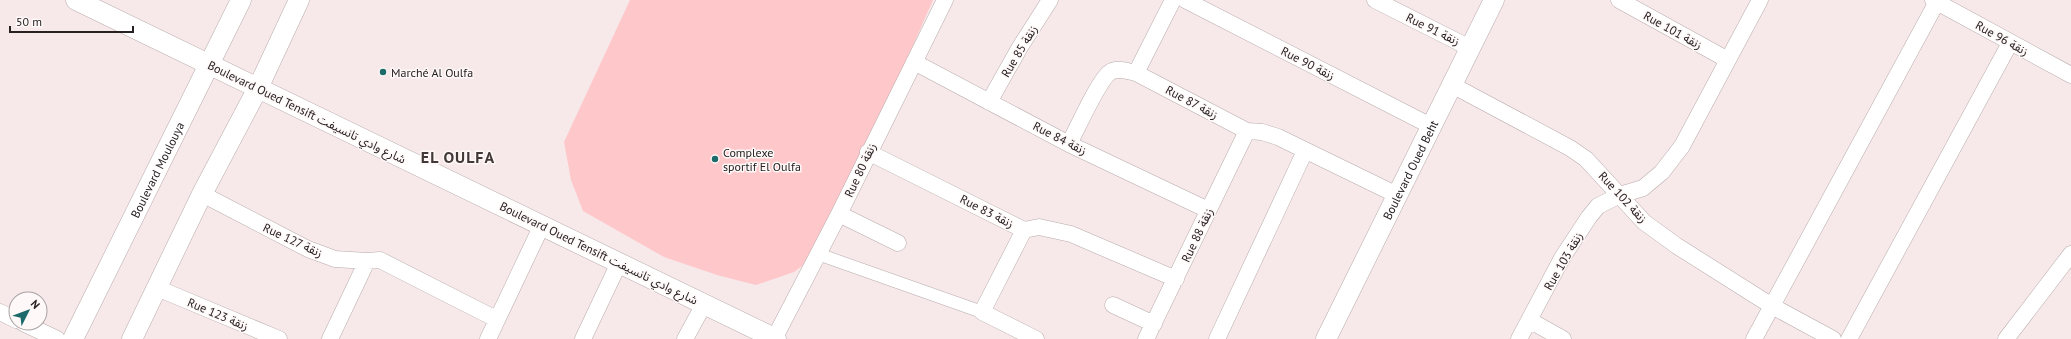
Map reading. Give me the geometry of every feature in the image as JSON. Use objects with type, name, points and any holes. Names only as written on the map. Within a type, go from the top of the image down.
[{"type":"street","name":"Boulevard Oued Tensift شارع وادي تانسيفت","points":[[76,0],[775,339]]},
{"type":"street","name":"Boulevard Moulouya","points":[[72,339],[241,0]]},
{"type":"street","points":[[132,339],[202,194],[258,88],[300,0]]},
{"type":"street","name":"Rue 80 زنقة","points":[[775,339],[945,0]]},
{"type":"street","name":"Rue 85 زنقة","points":[[989,102],[1020,47],[1050,0]]},
{"type":"street","points":[[1069,144],[1109,72],[1120,70],[1136,73],[1173,0]]},
{"type":"street","name":"Rue 90 زنقة","points":[[1185,0],[1431,126]]},
{"type":"street","name":"Rue 91 زنقة","points":[[1375,0],[1470,48]]},
{"type":"street","name":"Boulevard Oued Beht","points":[[1326,339],[1494,0]]},
{"type":"street","name":"Rue 101 زنقة","points":[[1619,0],[1728,60]]},
{"type":"street","name":"Rue 103 زنقة","points":[[1519,339],[1562,258],[1598,206],[1620,195],[1643,188],[1662,172],[1682,146],[1760,0]]},
{"type":"street","points":[[1754,339],[1936,1]]},
{"type":"street","name":"Rue 96 زنقة","points":[[1936,1],[2071,75]]},
{"type":"street","points":[[1849,339],[2010,42]]},
{"type":"street","name":"Rue 84 زنقة","points":[[914,62],[1069,144],[1208,210]]},
{"type":"street","name":"Rue 87 زنقة","points":[[1136,73],[1247,131]]},
{"type":"street","name":"Rue 102 زنقة","points":[[1452,84],[1586,158],[1644,222],[1677,246],[1772,306],[1833,339]]},
{"type":"street","points":[[1247,131],[1262,132],[1278,137],[1397,195]]},
{"type":"street","name":"Rue 88 زنقة","points":[[1146,339],[1247,131]]},
{"type":"street","points":[[1217,339],[1305,151]]},
{"type":"street","name":"Rue 83 زنقة","points":[[868,152],[1024,230],[1039,226],[1071,234],[1176,279]]},
{"type":"street","name":"Rue 127 زنقة","points":[[202,194],[308,249],[335,258],[366,261],[380,260],[496,319]]},
{"type":"street","points":[[839,214],[898,243]]},
{"type":"street","points":[[488,339],[496,319],[542,225]]},
{"type":"street","points":[[982,312],[1024,230]]},
{"type":"street","points":[[818,254],[982,312],[1036,339]]},
{"type":"street","points":[[2006,339],[2071,254]]},
{"type":"street","points":[[330,339],[366,261]]},
{"type":"street","points":[[583,339],[620,263]]},
{"type":"street","name":"Rue 123 زنقة","points":[[157,288],[279,339]]},
{"type":"street","points":[[685,339],[704,304]]},
{"type":"street","points":[[1113,305],[1154,324]]},
{"type":"street","points":[[1529,320],[1563,339]]},
{"type":"street","points":[[40,331],[56,339]]},
{"type":"shaded area","name":"Complexe sportif El Oulfa","points":[[630,0],[933,0],[855,177],[818,254],[794,272],[756,285],[717,275],[664,257],[583,211],[571,180],[564,142]]},
{"type":"place","name":"Marché Al Oulfa","points":[[383,72]]},
{"type":"place","name":"Complexe sportif El Oulfa","points":[[715,159]]},
{"type":"district","name":"EL OULFA","points":[[458,157]]}]
